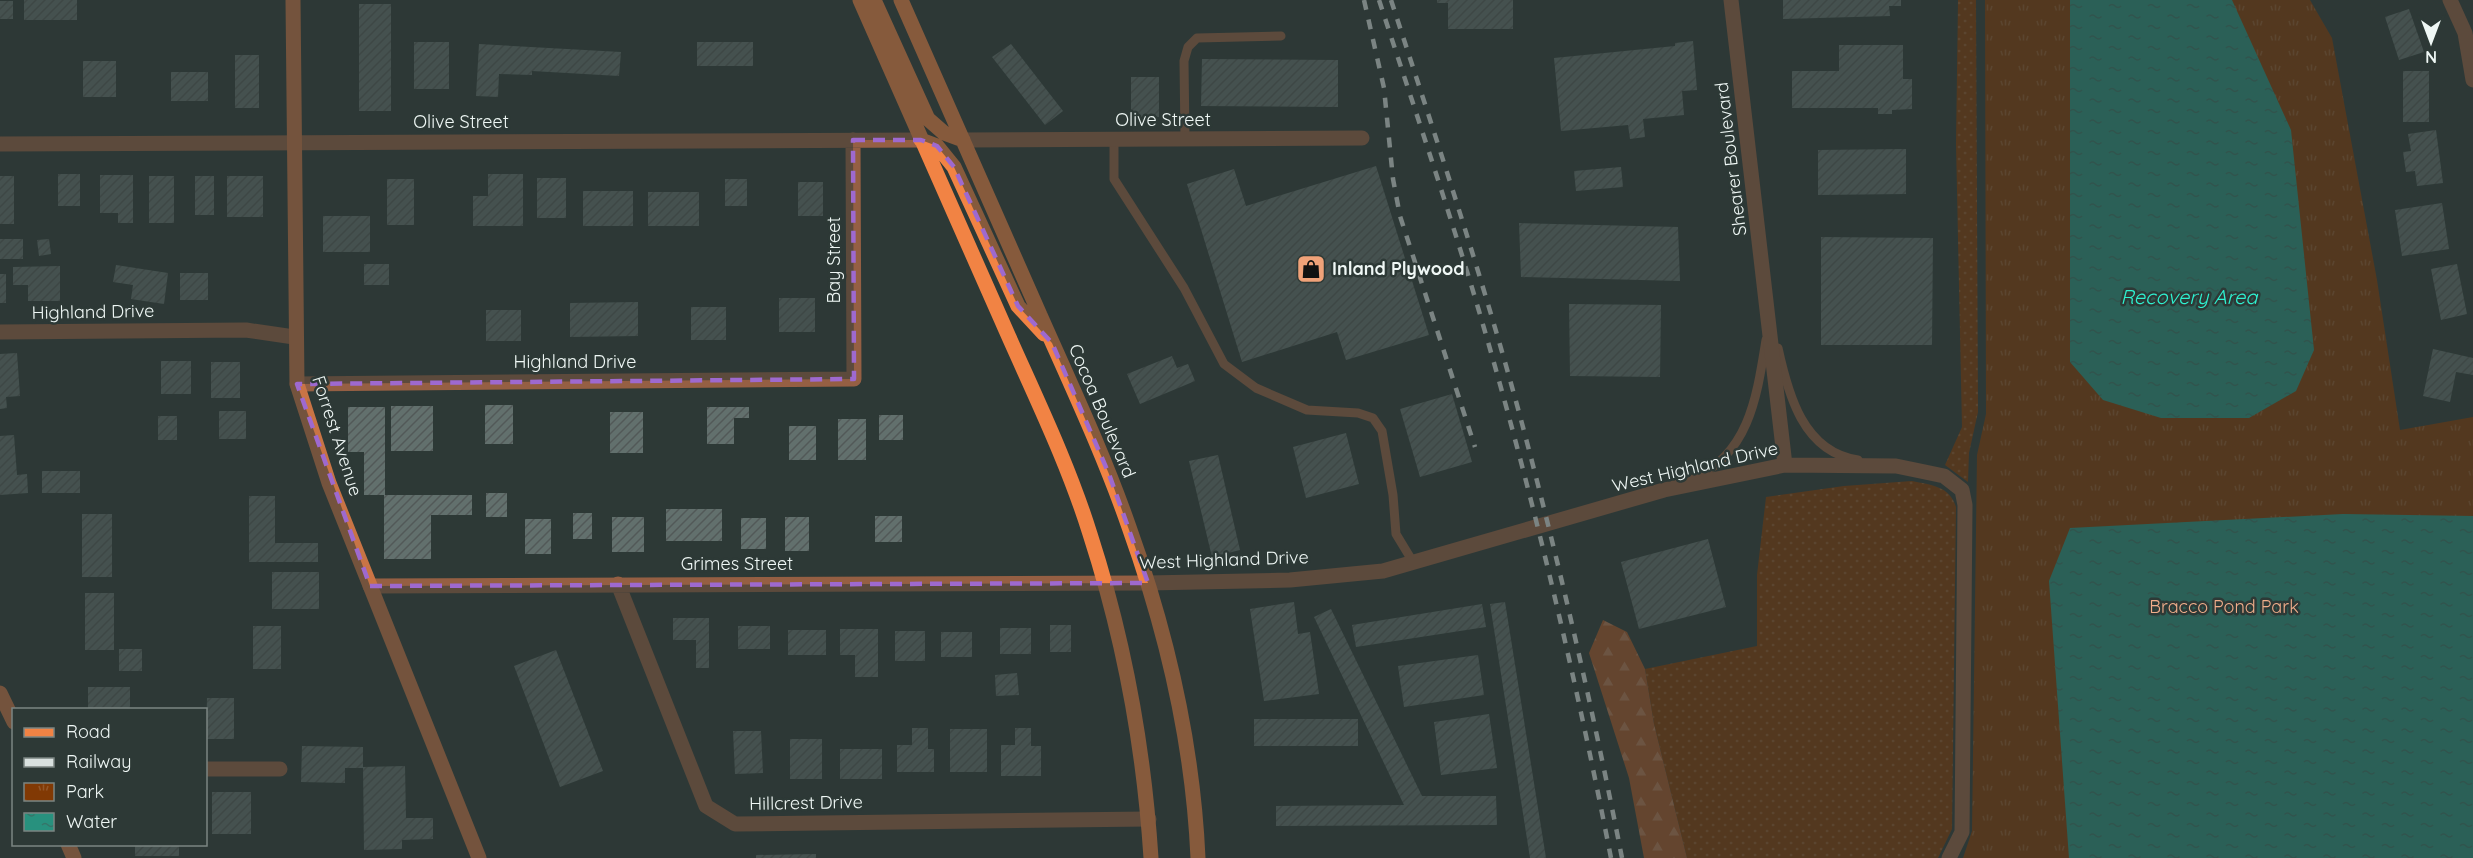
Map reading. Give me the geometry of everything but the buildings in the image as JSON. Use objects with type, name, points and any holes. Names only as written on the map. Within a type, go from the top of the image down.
[{"type":"main road","points":[[860,0],[1074,487],[1105,581],[1131,700],[1149,819],[1151,858]]},
{"type":"main road","points":[[874,0],[928,119],[944,134],[963,140]]},
{"type":"main road","name":"Cocoa Boulevard","points":[[901,0],[1117,495],[1148,583],[1165,643],[1189,759],[1198,858]]},
{"type":"main road","points":[[921,140],[937,146],[954,167],[1018,306],[1052,343]]},
{"type":"street","name":"Forrest Avenue","points":[[293,0],[294,337],[297,384],[329,483],[479,858]]},
{"type":"street","name":"Shearer Boulevard","points":[[1731,0],[1770,314],[1785,465]]},
{"type":"street","points":[[2450,0],[2465,33],[2473,80]]},
{"type":"street","name":"Olive Street","points":[[963,140],[1362,138]]},
{"type":"street","name":"Bay Street","points":[[853,140],[854,379]]},
{"type":"street","name":"Olive Street","points":[[0,144],[921,140]]},
{"type":"street","name":"Highland Drive","points":[[0,332],[246,330],[294,337]]},
{"type":"street","name":"Highland Drive","points":[[297,384],[854,379]]},
{"type":"street","name":"West Highland Drive","points":[[1105,581],[1148,583],[1290,580],[1383,571],[1664,490],[1785,465],[1896,466],[1944,476],[1962,490],[1965,505],[1962,832],[1949,858]]},
{"type":"street","name":"Grimes Street","points":[[370,586],[1105,581]]},
{"type":"street","name":"Hillcrest Drive","points":[[618,584],[706,806],[735,824],[1149,819]]},
{"type":"street","points":[[0,693],[12,718]]},
{"type":"street","points":[[207,769],[280,770]]},
{"type":"lane","points":[[1185,139],[1184,61],[1188,47],[1197,38],[1281,36]]},
{"type":"lane","points":[[1114,140],[1114,179],[1184,288],[1224,364],[1256,388],[1307,410],[1358,413],[1373,418],[1382,431],[1393,495],[1396,534],[1413,562]]},
{"type":"lane","name":"Shearer Boulevard","points":[[1770,314],[1782,367],[1797,411],[1808,432],[1826,447],[1849,459],[1896,466]]},
{"type":"lane","name":"Shearer Boulevard","points":[[1664,490],[1696,478],[1719,464],[1742,436],[1756,399],[1770,314]]},
{"type":"highlighted area","points":[[853,140],[921,140],[937,146],[954,167],[1018,306],[1052,343],[1109,474],[1148,583],[370,586],[297,384],[854,379]]},
{"type":"green space","points":[[1958,0],[1976,0],[1978,412],[1969,453],[1968,482],[1945,465],[1962,427],[1956,144]]},
{"type":"green space","name":"Bracco Pond Park","points":[[1985,0],[2310,0],[2332,38],[2377,280],[2400,430],[2473,417],[2473,858],[1963,858],[1972,831],[1977,455],[1986,414]]},
{"type":"green space","points":[[1912,481],[1939,488],[1949,495],[1956,507],[1952,829],[1938,858],[1687,858],[1654,724],[1645,669],[1757,646],[1757,575],[1766,497],[1844,486]]},
{"type":"green space","points":[[1603,620],[1627,632],[1645,669],[1654,724],[1687,858],[1644,858],[1629,778],[1589,653]]},
{"type":"water","name":"Recovery Area","points":[[2070,0],[2232,0],[2291,130],[2314,350],[2296,391],[2249,418],[2161,418],[2103,400],[2070,362]]},
{"type":"water","points":[[2343,514],[2473,516],[2473,858],[2069,858],[2049,581],[2070,528]]},
{"type":"railway","points":[[1364,0],[1384,88],[1393,179],[1400,216],[1475,447]]},
{"type":"railway","points":[[1379,0],[1467,272],[1517,447],[1583,720],[1611,858]]},
{"type":"railway","points":[[1391,0],[1442,155],[1520,416],[1575,636],[1622,858]]},
{"type":"place","name":"Inland Plywood","points":[[1311,269]]}]
